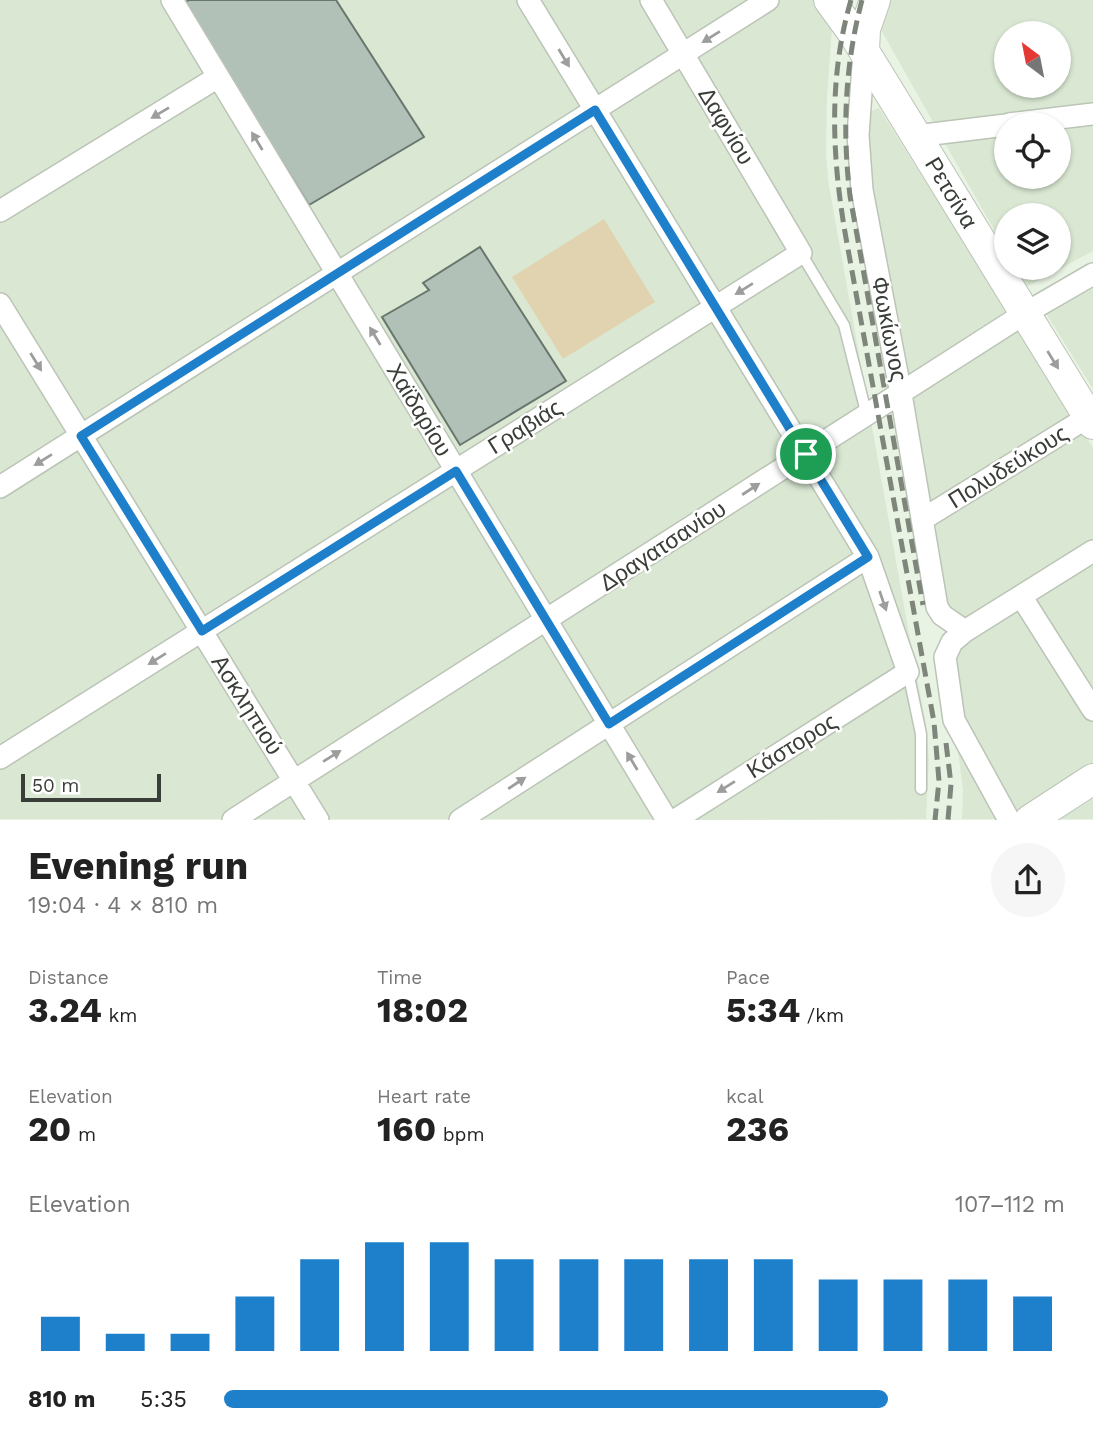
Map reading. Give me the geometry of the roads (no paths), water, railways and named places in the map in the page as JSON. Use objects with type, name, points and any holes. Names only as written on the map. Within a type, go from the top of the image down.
[{"type":"main road","name":"Ρετσίνα","points":[[829,0],[864,51],[1024,314],[1091,418]]},
{"type":"main road","points":[[864,51],[865,29],[874,0]]},
{"type":"main road","points":[[1030,820],[1093,779]]},
{"type":"street","name":"Χαϊδαρίου","points":[[172,0],[667,820]]},
{"type":"street","points":[[528,0],[868,557],[908,672]]},
{"type":"street","name":"Δαφνίου","points":[[651,0],[801,253]]},
{"type":"street","points":[[0,487],[768,0]]},
{"type":"street","name":"Φωκίωνος","points":[[864,51],[859,102],[862,190],[901,394],[937,607],[942,615],[965,631]]},
{"type":"street","points":[[0,211],[218,77]]},
{"type":"street","points":[[1071,117],[1093,114]]},
{"type":"street","points":[[916,136],[994,126]]},
{"type":"street","name":"Γραβιάς","points":[[0,758],[801,253]]},
{"type":"street","name":"Δραγατσανίου","points":[[233,820],[1024,314],[1093,274]]},
{"type":"street","name":"Ασκληπιού","points":[[0,304],[317,820]]},
{"type":"street","name":"Πολυδεύκους","points":[[923,519],[1091,418]]},
{"type":"street","points":[[1009,820],[954,720],[945,657],[952,642],[965,631],[1093,551]]},
{"type":"street","points":[[460,820],[868,557]]},
{"type":"street","points":[[1021,596],[1093,710]]},
{"type":"street","name":"Κάστορος","points":[[675,820],[908,672]]},
{"type":"lane","points":[[801,253],[844,325],[867,416]]},
{"type":"lane","points":[[908,672],[921,734],[921,789]]},
{"type":"railway","points":[[851,0],[836,89],[835,149],[841,208],[934,722],[939,781],[935,820]]},
{"type":"railway","points":[[862,0],[852,48],[847,97],[846,147],[850,196],[923,605]]},
{"type":"railway","points":[[946,743],[951,784],[948,820]]}]
